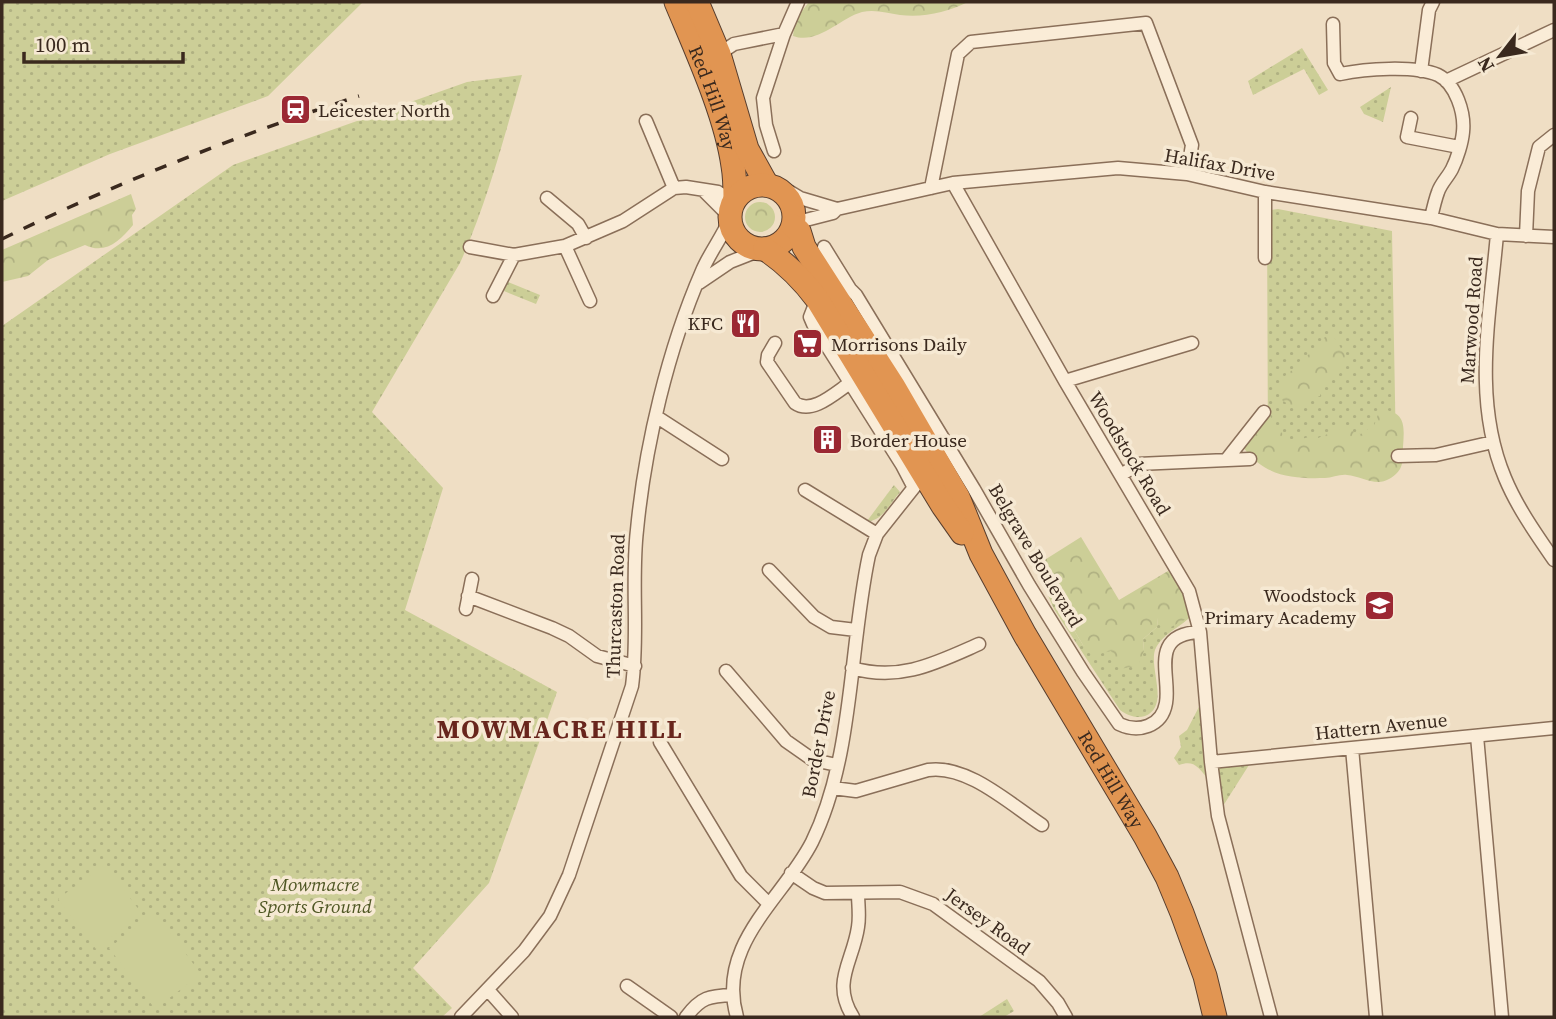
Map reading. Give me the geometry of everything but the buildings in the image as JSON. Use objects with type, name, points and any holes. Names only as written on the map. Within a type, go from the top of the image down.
[{"type":"highway","name":"Red Hill Way","points":[[676,2],[727,141],[733,166],[732,209]]},
{"type":"highway","name":"Red Hill Way","points":[[697,2],[719,54],[747,149],[775,188]]},
{"type":"highway","points":[[749,187],[775,188],[792,204],[793,225],[782,242],[764,249],[753,248],[737,237],[732,209],[749,187]]},
{"type":"highway","name":"Red Hill Way","points":[[793,225],[799,231],[804,247],[894,387],[925,474],[958,497],[981,554],[1025,635],[1167,877],[1205,976],[1215,1017]]},
{"type":"highway","name":"Red Hill Way","points":[[764,249],[783,261],[803,281],[833,293]]},
{"type":"street","points":[[774,151],[766,125],[762,97],[784,33],[798,2]]},
{"type":"street","points":[[1421,71],[1429,10],[1433,2]]},
{"type":"street","points":[[931,188],[958,54],[971,42],[1146,23],[1192,145],[1187,174]]},
{"type":"street","points":[[1333,24],[1334,63],[1340,74],[1355,71],[1421,71],[1437,75],[1446,81],[1460,103],[1463,131],[1452,168],[1438,190],[1431,218]]},
{"type":"street","points":[[1446,81],[1554,30]]},
{"type":"street","points":[[719,54],[734,44],[784,33]]},
{"type":"street","points":[[1411,118],[1407,137],[1459,146]]},
{"type":"street","points":[[646,121],[674,188]]},
{"type":"street","points":[[1526,236],[1528,191],[1539,147],[1554,135]]},
{"type":"street","name":"Halifax Drive","points":[[775,188],[837,209],[953,183],[1118,168],[1187,174],[1265,192],[1431,218],[1497,234],[1554,237]]},
{"type":"street","name":"Woodstock Road","points":[[953,183],[1189,592],[1200,632],[1218,816],[1271,1017]]},
{"type":"street","points":[[470,247],[514,254],[565,246],[623,221],[674,188],[686,187],[703,190],[732,209],[701,272],[699,283]]},
{"type":"street","points":[[1265,192],[1265,258]]},
{"type":"street","points":[[547,198],[579,224],[586,238]]},
{"type":"street","name":"Halifax Drive","points":[[793,225],[833,213],[837,209]]},
{"type":"street","name":"Marwood Road","points":[[1497,234],[1484,372],[1487,413],[1504,477],[1554,560]]},
{"type":"street","points":[[565,246],[590,301]]},
{"type":"street","points":[[824,247],[833,293],[811,309],[810,317],[902,466],[925,474]]},
{"type":"street","points":[[699,283],[730,262],[764,249]]},
{"type":"street","points":[[493,296],[514,254]]},
{"type":"street","name":"Thurcaston Road","points":[[461,1017],[524,951],[550,915],[569,875],[632,685],[635,666],[636,530],[668,364],[692,295],[699,283]]},
{"type":"street","name":"Belgrave Boulevard","points":[[833,293],[974,489],[1083,672],[1119,724],[1141,729],[1161,716],[1166,704],[1163,667],[1165,654],[1180,637],[1190,632],[1200,632]]},
{"type":"street","points":[[1065,381],[1192,343]]},
{"type":"street","points":[[775,344],[767,362],[795,403],[800,406],[810,408],[850,383]]},
{"type":"street","points":[[1227,459],[1264,412]]},
{"type":"street","points":[[657,417],[722,458]]},
{"type":"street","points":[[1398,456],[1436,455],[1493,442]]},
{"type":"street","points":[[1121,475],[1139,464],[1250,459]]},
{"type":"street","name":"Border Drive","points":[[737,1017],[733,995],[743,948],[768,903],[810,844],[833,788],[869,555],[877,534],[925,474]]},
{"type":"street","points":[[805,490],[877,534]]},
{"type":"street","points":[[769,570],[814,617],[831,627],[856,630]]},
{"type":"street","points":[[472,579],[467,603],[552,628],[569,636],[597,656],[635,666]]},
{"type":"street","points":[[852,668],[889,674],[911,671],[979,645]]},
{"type":"street","points":[[727,679],[798,751],[813,760],[837,765]]},
{"type":"street","name":"Hattern Avenue","points":[[1211,762],[1554,728]]},
{"type":"street","points":[[1477,736],[1502,1017]]},
{"type":"street","points":[[660,742],[741,876],[768,903]]},
{"type":"street","points":[[1352,748],[1376,1017]]},
{"type":"street","points":[[833,788],[856,791],[928,770],[952,770],[967,775],[1042,825]]},
{"type":"street","name":"Jersey Road","points":[[791,873],[825,893],[900,892],[933,904],[1039,981],[1066,1017]]},
{"type":"street","points":[[853,1017],[843,995],[842,980],[858,927],[858,894]]},
{"type":"street","points":[[627,986],[671,1017]]},
{"type":"street","points":[[488,990],[512,1017]]},
{"type":"street","points":[[686,1017],[699,1002],[708,997],[733,995]]},
{"type":"green space","points":[[2,2],[363,2],[268,96],[110,154],[2,201]]},
{"type":"green space","points":[[809,2],[968,2],[927,15],[862,12],[820,34],[802,38],[793,36],[795,20]]},
{"type":"green space","points":[[1302,48],[1328,90],[1319,95],[1304,69],[1253,95],[1248,81]]},
{"type":"green space","name":"Mowmacre Sports Ground","points":[[522,75],[487,194],[460,263],[372,412],[443,488],[405,610],[557,692],[489,883],[413,968],[452,1008],[442,1017],[2,1017],[2,326],[233,165],[467,82]]},
{"type":"green space","points":[[1391,87],[1383,122],[1364,114],[1360,107]]},
{"type":"green space","points":[[131,194],[136,209],[132,215],[133,225],[112,245],[92,248],[85,245],[48,260],[28,276],[2,282],[2,250]]},
{"type":"green space","points":[[760,202],[771,206],[775,217],[771,228],[760,232],[749,228],[745,217],[749,206]]},
{"type":"green space","points":[[1278,209],[1392,231],[1396,454],[1268,457],[1267,217],[1271,210]]},
{"type":"green space","points":[[508,282],[540,295],[536,304],[504,291]]},
{"type":"green space","points":[[1325,337],[1334,337],[1347,358],[1337,378],[1327,381],[1320,396],[1310,398],[1310,403],[1302,409],[1295,409],[1282,400],[1284,378],[1296,369],[1302,358],[1315,353],[1317,345]]},
{"type":"green space","points":[[1385,410],[1401,419],[1404,434],[1402,465],[1398,473],[1384,481],[1374,482],[1347,475],[1313,478],[1279,474],[1260,464],[1243,447],[1268,413],[1286,439],[1295,441],[1312,436],[1318,438],[1342,428],[1361,434],[1373,429],[1378,414]]},
{"type":"green space","points":[[894,485],[900,492],[882,515],[867,521]]},
{"type":"green space","points":[[1081,537],[1119,600],[1168,571],[1189,591],[1190,617],[1171,627],[1158,618],[1157,627],[1143,639],[1144,651],[1138,665],[1121,669],[1111,651],[1099,654],[1083,645],[1035,566]]},
{"type":"green space","points":[[1035,566],[1083,645],[1111,651],[1144,651],[1143,639],[1157,627],[1158,617],[1190,617],[1166,636],[1155,650],[1158,696],[1152,711],[1138,717],[1120,710],[1054,609]]},
{"type":"green space","points":[[1201,703],[1207,778],[1195,766],[1188,763],[1179,765],[1174,758],[1181,747],[1179,736],[1187,730]]},
{"type":"green space","points":[[1249,765],[1223,806],[1217,767]]},
{"type":"green space","points":[[105,864],[142,914],[96,949],[58,899]]},
{"type":"green space","points":[[155,913],[201,974],[155,1009],[109,948]]},
{"type":"green space","points":[[1007,999],[1014,1011],[1004,1017],[979,1017]]},
{"type":"railway","points":[[2,239],[89,198],[178,161],[359,96]]},
{"type":"place","name":"Leicester North","points":[[295,110]]},
{"type":"place","name":"KFC","points":[[746,323]]},
{"type":"place","name":"Morrisons Daily","points":[[808,344]]},
{"type":"place","name":"Border House","points":[[827,440]]},
{"type":"place","name":"Woodstock Primary Academy","points":[[1379,606]]},
{"type":"district","name":"MOWMACRE HILL","points":[[560,729]]}]
